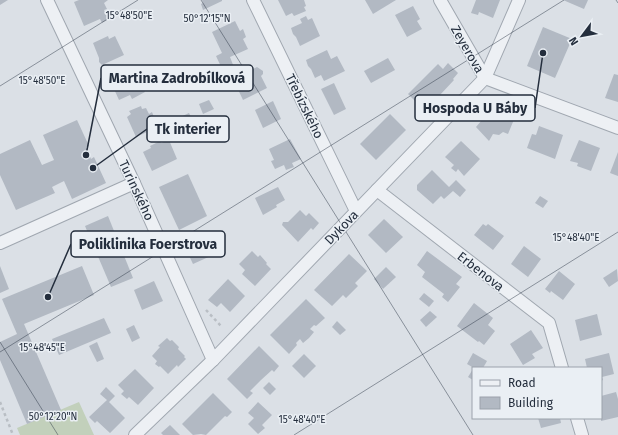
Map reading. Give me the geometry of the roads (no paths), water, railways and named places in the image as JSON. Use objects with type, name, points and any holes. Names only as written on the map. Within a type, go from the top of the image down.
[{"type":"street","name":"Turinského","points":[[47,0],[134,183],[213,360]]},
{"type":"street","name":"Třebízského","points":[[253,0],[356,211]]},
{"type":"street","name":"Zeyerova","points":[[440,0],[485,78],[618,128]]},
{"type":"street","name":"Dykova","points":[[135,435],[213,360],[485,78],[518,0]]},
{"type":"street","points":[[0,243],[134,183]]},
{"type":"street","name":"Erbenova","points":[[377,190],[549,323],[562,367]]},
{"type":"street","points":[[577,419],[582,435]]},
{"type":"place","name":"Hospoda U Báby","points":[[543,53]]},
{"type":"place","name":"Martina Zadrobílková","points":[[86,155]]},
{"type":"place","name":"Tk interier","points":[[93,168]]},
{"type":"place","name":"Poliklinika Foerstrova","points":[[48,297]]}]
